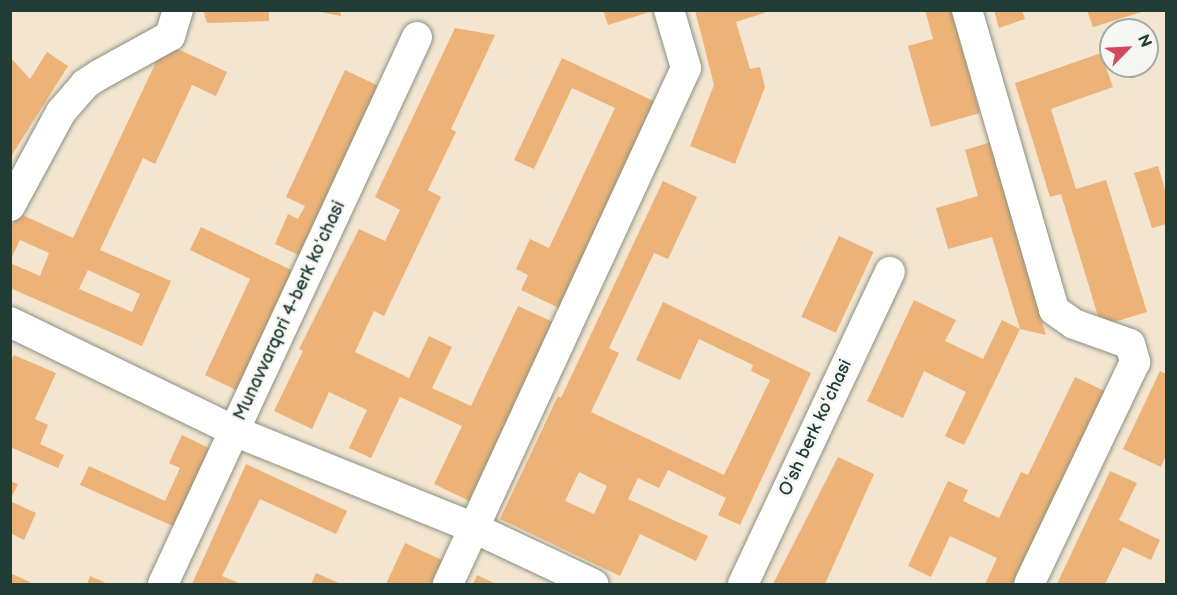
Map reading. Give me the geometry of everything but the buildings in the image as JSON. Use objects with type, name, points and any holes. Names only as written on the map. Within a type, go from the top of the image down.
[{"type":"street","points":[[10,206],[61,112],[86,84],[170,36],[178,10]]},
{"type":"street","points":[[447,585],[686,68],[669,10]]},
{"type":"street","points":[[967,10],[1054,310],[1074,324],[1130,344],[1135,362],[1029,585]]},
{"type":"street","name":"Munavvarqori 4-berk koʻchasi","points":[[164,585],[417,37]]},
{"type":"street","name":"Oʻsh berk koʻchasi","points":[[743,585],[890,272]]},
{"type":"street","points":[[10,322],[234,431],[474,528],[594,585]]}]
